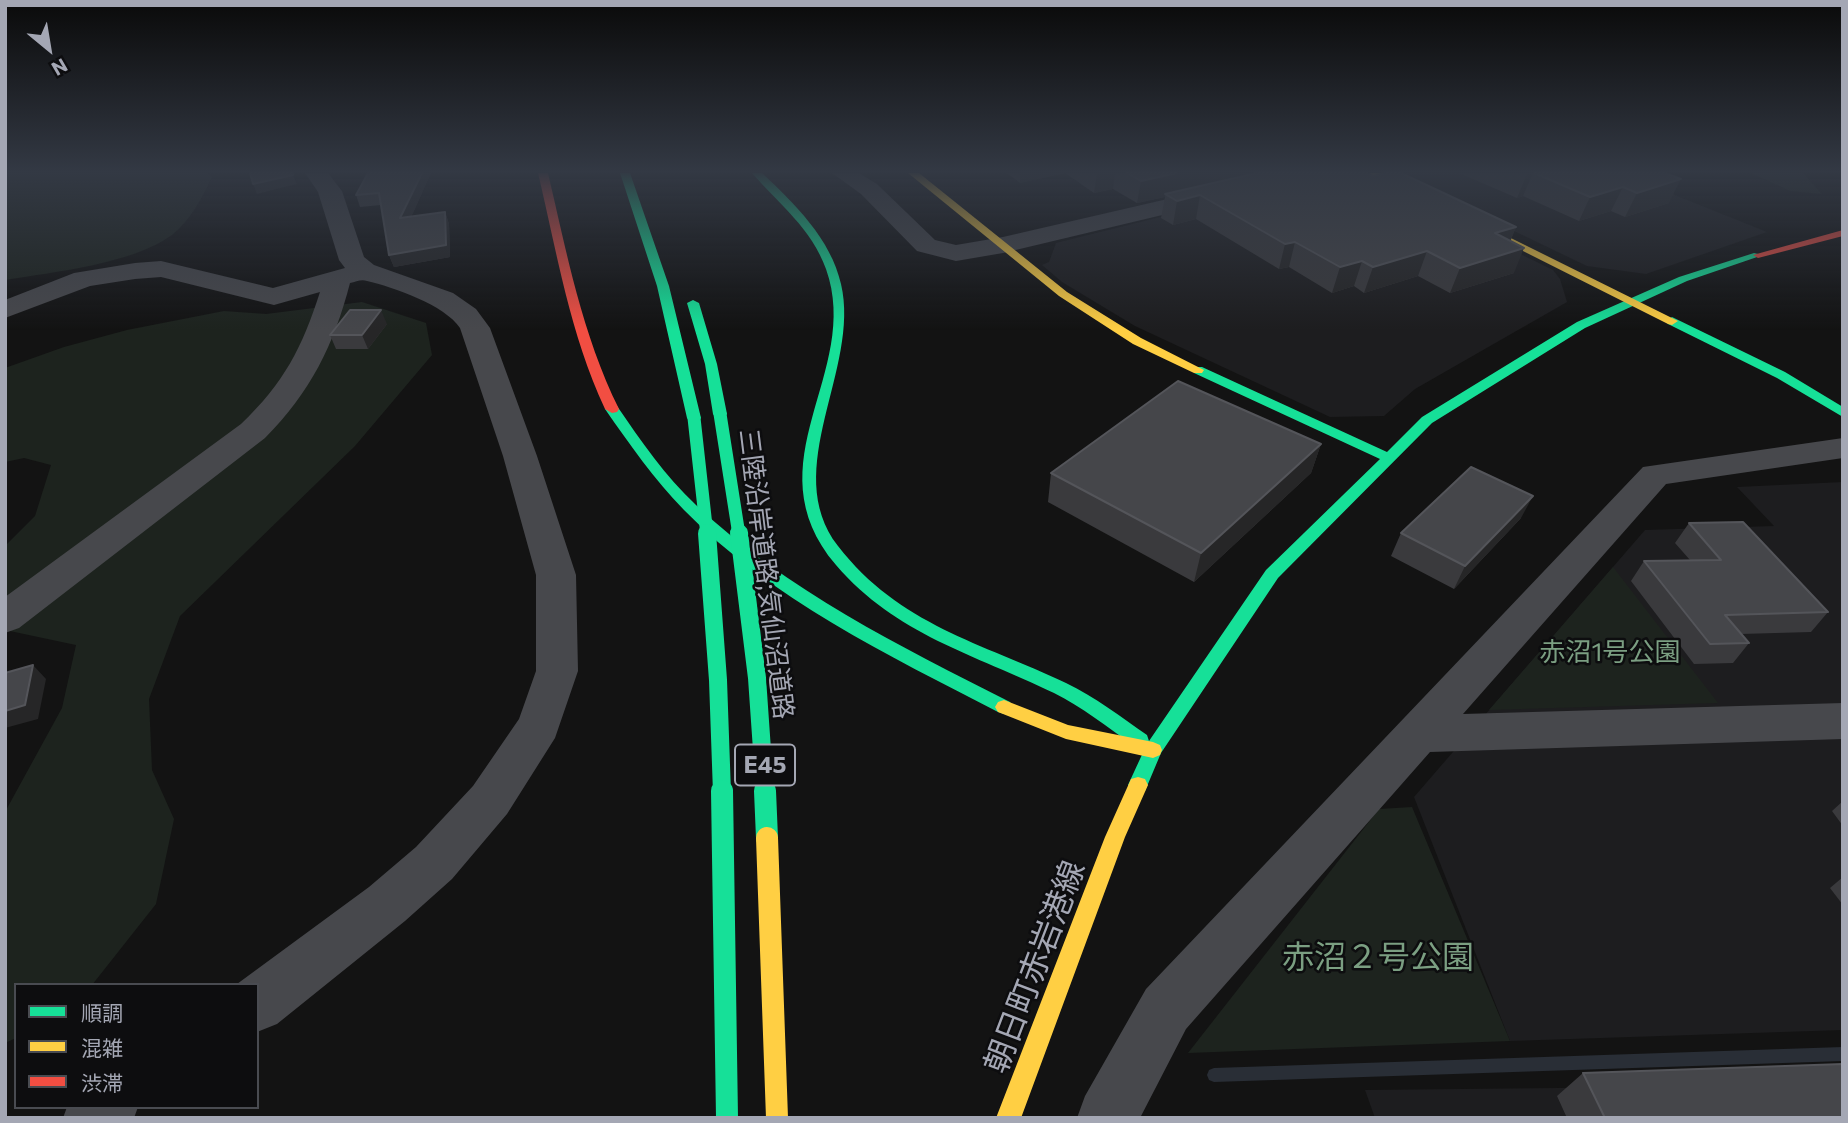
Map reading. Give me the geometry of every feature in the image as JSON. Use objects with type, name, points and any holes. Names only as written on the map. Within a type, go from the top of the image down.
[{"type":"main road","points":[[555,225],[593,371],[612,411],[640,451],[705,524],[797,595],[905,659],[1053,729],[1153,750]]},
{"type":"main road","name":"三陸沿岸道路;気仙沼道路","points":[[643,225],[663,286],[694,418],[715,586],[726,775],[727,1118]]},
{"type":"main road","points":[[808,225],[824,253],[836,284],[842,326],[833,378],[816,429],[807,471],[811,514],[839,559],[880,596],[925,628],[1078,698],[1153,750]]},
{"type":"main road","points":[[979,225],[1063,294],[1137,341],[1389,458]]},
{"type":"main road","points":[[1480,225],[1781,375],[1843,413]]},
{"type":"main road","name":"朝日町赤岩港線","points":[[1008,1118],[1115,837],[1153,750],[1272,574],[1427,420],[1581,325],[1632,300],[1732,263],[1843,233]]},
{"type":"main road","name":"三陸沿岸道路;気仙沼道路","points":[[687,282],[711,364],[740,526],[765,766],[777,1118]]},
{"type":"street","points":[[5,618],[253,431],[286,396],[313,346],[331,303],[351,275],[352,260],[346,249],[340,225]]},
{"type":"street","points":[[905,225],[926,246],[956,253],[1086,225]]},
{"type":"street","points":[[5,310],[84,279],[135,271],[161,269],[274,297],[351,275],[443,299],[466,315],[475,328],[520,456],[556,575],[557,671],[539,725],[490,800],[434,863],[387,904],[259,1002]]},
{"type":"street","points":[[1107,1118],[1166,1009],[1655,475],[1843,448]]},
{"type":"street","points":[[1418,734],[1843,722]]},
{"type":"shaded area","points":[[1127,225],[1462,225],[1553,270],[1560,279],[1567,302],[1415,389],[1384,416],[1330,417],[1135,326],[1062,282],[1042,265],[1049,262],[1056,243]]},
{"type":"shaded area","points":[[1502,225],[1751,225],[1767,232],[1646,274],[1587,266]]},
{"type":"shaded area","points":[[1843,482],[1843,1030],[1510,1041],[1414,797],[1645,530],[1774,526],[1737,487]]},
{"type":"shaded area","points":[[1843,1085],[1843,1118],[1375,1118],[1365,1090]]},
{"type":"green space","points":[[5,225],[182,225],[155,245],[115,260],[5,280]]},
{"type":"green space","points":[[362,302],[426,323],[432,355],[355,446],[180,616],[149,699],[152,770],[174,819],[156,904],[94,983],[14,983],[14,1039],[5,1043],[5,812],[62,708],[76,645],[5,630],[5,546],[35,516],[51,465],[24,458],[5,462],[5,368],[64,347],[127,330],[224,311],[266,314]]},
{"type":"green space","name":"赤沼1号公園","points":[[1613,567],[1718,703],[1489,710]]},
{"type":"green space","name":"赤沼２号公園","points":[[1412,807],[1510,1041],[1188,1053],[1379,809]]},
{"type":"building","points":[[384,225],[445,225],[446,245],[389,255]]},
{"type":"building","points":[[1253,225],[1513,225],[1516,227],[1495,233],[1524,248],[1460,268],[1427,251],[1373,267],[1362,261],[1340,267],[1295,242],[1285,244]]},
{"type":"building","points":[[350,310],[381,310],[362,335],[330,335]]},
{"type":"building","points":[[1178,381],[1321,444],[1201,553],[1051,473]]},
{"type":"building","points":[[1471,467],[1533,496],[1465,566],[1401,533]]},
{"type":"building","points":[[1743,522],[1828,612],[1725,615],[1749,643],[1710,644],[1644,561],[1721,560],[1689,523]]},
{"type":"building","points":[[33,665],[25,705],[5,711],[5,673]]},
{"type":"building","points":[[1843,1064],[1843,1118],[1605,1118],[1583,1073]]},
{"type":"waterway","points":[[1214,1075],[1843,1054]]},
{"type":"traffic: fast","points":[[643,225],[663,286],[694,418]]},
{"type":"traffic: fast","points":[[806,225],[831,268],[836,284],[839,317],[836,351],[811,451],[809,483],[814,515],[829,545],[872,591],[906,617],[962,647],[1071,694],[1140,740]]},
{"type":"traffic: fast","points":[[1138,785],[1153,750],[1272,574],[1427,420],[1581,325],[1683,279],[1758,255]]},
{"type":"traffic: fast","points":[[693,303],[711,364],[720,414]]},
{"type":"traffic: fast","points":[[1672,321],[1781,375],[1843,413]]},
{"type":"traffic: fast","points":[[1198,370],[1389,458]]},
{"type":"traffic: fast","points":[[612,409],[648,461],[690,507],[736,549],[839,619],[1004,707]]},
{"type":"traffic: fast","points":[[720,414],[737,519],[757,678],[767,838]]},
{"type":"traffic: fast","points":[[694,418],[718,680],[726,943],[727,1118]]},
{"type":"traffic: slow","points":[[978,225],[1063,294],[1137,341],[1198,370]]},
{"type":"traffic: slow","points":[[1479,225],[1672,321]]},
{"type":"traffic: slow","points":[[1004,707],[1066,732],[1153,750]]},
{"type":"traffic: slow","points":[[1008,1118],[1115,837],[1138,785]]},
{"type":"traffic: slow","points":[[767,838],[777,1118]]},
{"type":"traffic: jam","points":[[555,225],[578,323],[612,409]]},
{"type":"traffic: jam","points":[[1758,255],[1843,233]]}]
